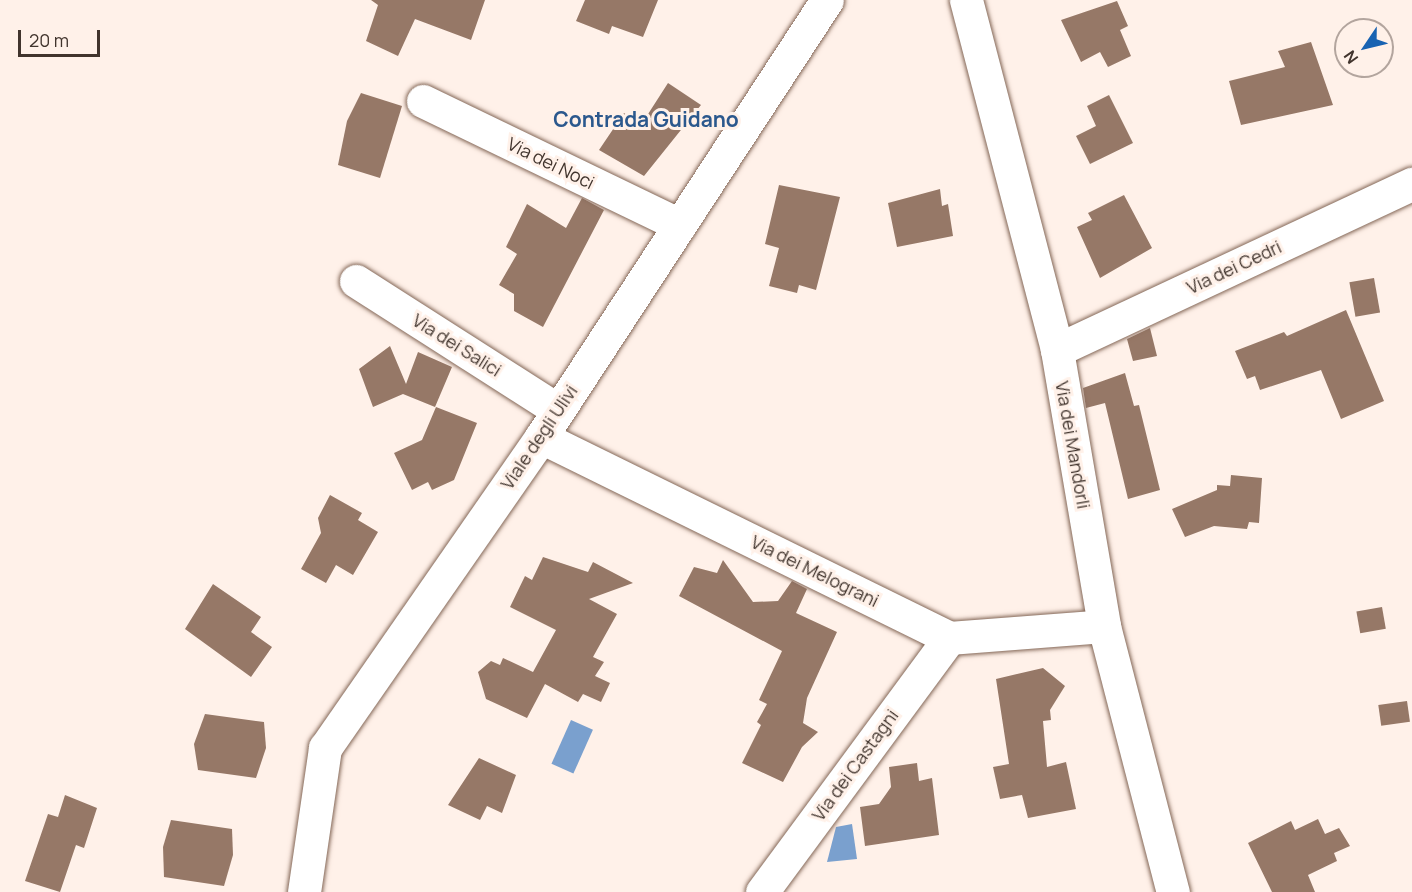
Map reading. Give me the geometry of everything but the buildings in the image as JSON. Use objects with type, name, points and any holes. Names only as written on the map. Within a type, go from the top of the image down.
[{"type":"street","name":"Viale degli Ulivi","points":[[304,892],[324,748],[549,423],[827,0]]},
{"type":"street","name":"Via dei Mandorli","points":[[966,0],[1057,350],[1104,626],[1173,892]]},
{"type":"street","name":"Via dei Noci","points":[[423,101],[680,225]]},
{"type":"street","name":"Via dei Cedri","points":[[1057,350],[1412,184]]},
{"type":"street","name":"Via dei Salici","points":[[356,281],[549,423]]},
{"type":"street","name":"Via dei Melograni","points":[[549,423],[949,638]]},
{"type":"street","points":[[949,638],[1104,626]]},
{"type":"street","name":"Via dei Castagni","points":[[762,892],[949,638]]},
{"type":"water","points":[[571,720],[593,730],[573,774],[551,764]]},
{"type":"water","points":[[852,824],[857,859],[827,862],[836,827]]},
{"type":"district","name":"Contrada Guidano","points":[[646,119]]}]
